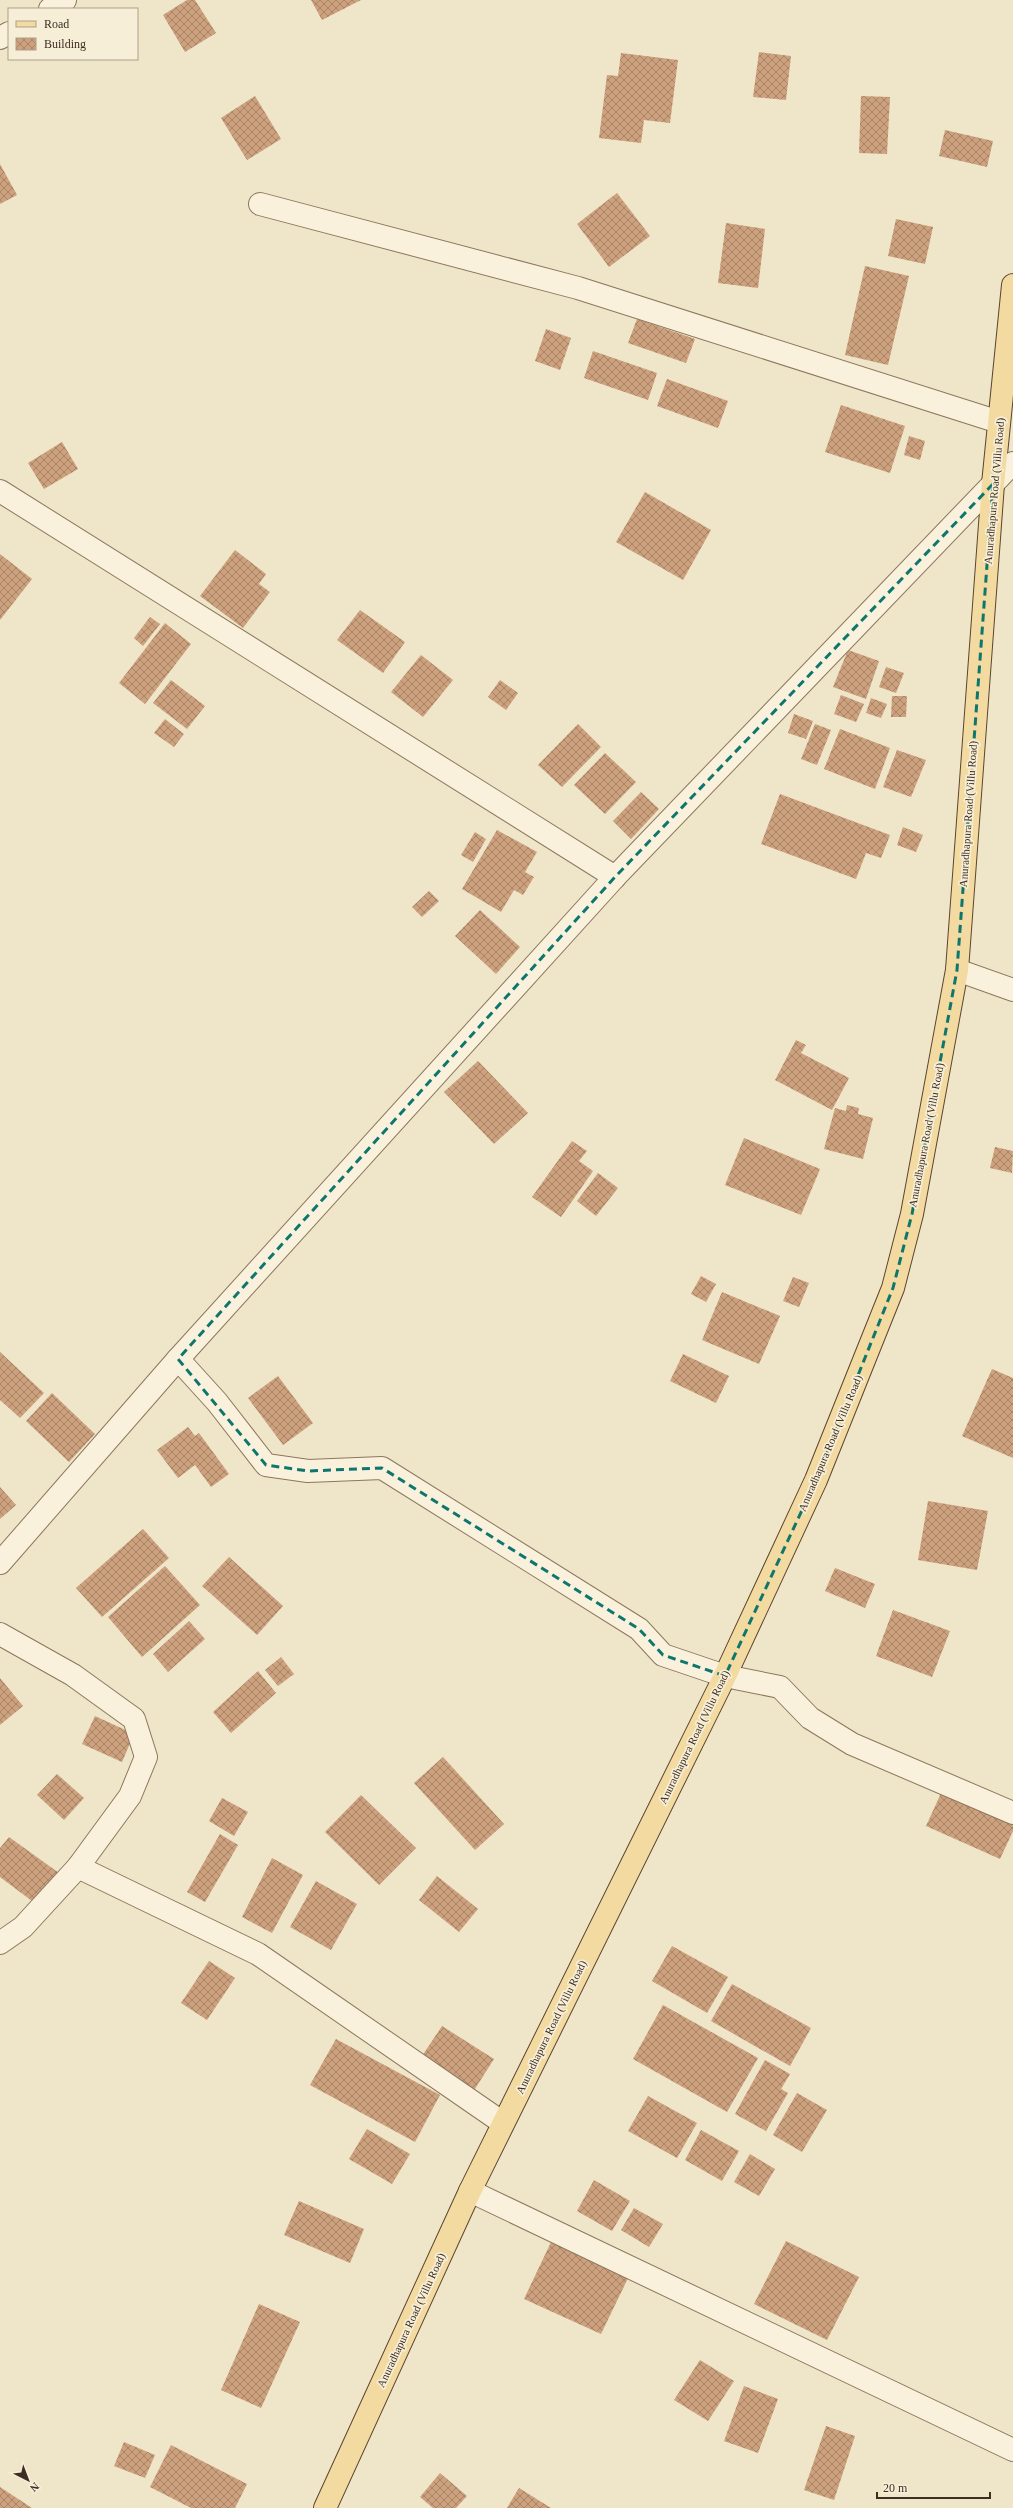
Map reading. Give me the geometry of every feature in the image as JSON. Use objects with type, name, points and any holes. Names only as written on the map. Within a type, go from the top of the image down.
[{"type":"main road","name":"Anuradhapura Road (Villu Road)","points":[[325,2508],[470,2191],[724,1676],[816,1480],[893,1288],[912,1214],[957,970],[993,484],[1013,285]]},
{"type":"street","points":[[52,8],[65,0]]},
{"type":"street","points":[[260,204],[578,288],[1000,422]]},
{"type":"street","points":[[0,1563],[178,1359],[615,877],[1013,463]]},
{"type":"street","points":[[0,491],[615,877]]},
{"type":"street","points":[[957,970],[1013,990]]},
{"type":"street","points":[[178,1359],[217,1402],[266,1465],[308,1471],[382,1468],[639,1629],[663,1655],[724,1676],[780,1687],[810,1718],[852,1744],[1013,1813]]},
{"type":"street","points":[[0,1634],[73,1675],[134,1719],[146,1757],[130,1796],[78,1867],[23,1927],[0,1943]]},
{"type":"street","points":[[78,1867],[258,1954],[503,2123]]},
{"type":"street","points":[[470,2191],[1013,2450]]},
{"type":"highlighted area","points":[[993,484],[957,970],[912,1214],[893,1288],[816,1480],[725,1676],[663,1655],[639,1629],[382,1468],[308,1471],[266,1465],[178,1359],[615,877]]},
{"type":"building","points":[[187,0],[195,0],[216,33],[185,52],[163,15]]},
{"type":"building","points":[[311,0],[361,0],[322,20]]},
{"type":"building","points":[[759,52],[791,56],[786,100],[753,97]]},
{"type":"building","points":[[621,53],[678,60],[670,123],[644,120],[641,143],[599,138],[607,75],[618,76]]},
{"type":"building","points":[[255,96],[281,139],[247,160],[221,118]]},
{"type":"building","points":[[861,96],[890,97],[887,154],[859,153]]},
{"type":"building","points":[[945,130],[993,141],[987,167],[939,156]]},
{"type":"building","points":[[0,164],[17,195],[0,204]]},
{"type":"building","points":[[617,193],[650,236],[609,267],[577,224]]},
{"type":"building","points":[[896,219],[933,227],[925,264],[888,256]]},
{"type":"building","points":[[726,223],[765,229],[758,288],[718,283]]},
{"type":"building","points":[[865,266],[909,276],[888,365],[845,355]]},
{"type":"building","points":[[637,319],[695,339],[686,363],[628,343]]},
{"type":"building","points":[[546,329],[571,338],[560,370],[535,361]]},
{"type":"building","points":[[593,351],[657,373],[648,400],[584,378]]},
{"type":"building","points":[[667,379],[728,401],[718,428],[657,406]]},
{"type":"building","points":[[841,405],[905,426],[890,473],[825,452]]},
{"type":"building","points":[[909,436],[925,441],[920,460],[904,455]]},
{"type":"building","points":[[62,442],[78,469],[44,489],[28,463]]},
{"type":"building","points":[[645,492],[711,530],[683,580],[616,542]]},
{"type":"building","points":[[235,550],[266,574],[259,584],[270,592],[243,628],[200,596]]},
{"type":"building","points":[[0,554],[32,579],[0,620]]},
{"type":"building","points":[[360,610],[405,642],[383,673],[337,640]]},
{"type":"building","points":[[150,617],[160,624],[143,646],[134,638]]},
{"type":"building","points":[[165,623],[191,644],[145,704],[119,683]]},
{"type":"building","points":[[848,650],[879,661],[866,699],[833,687]]},
{"type":"building","points":[[421,655],[453,680],[423,717],[391,692]]},
{"type":"building","points":[[886,667],[904,673],[896,693],[879,687]]},
{"type":"building","points":[[171,680],[205,706],[187,729],[153,703]]},
{"type":"building","points":[[500,680],[518,693],[506,710],[488,697]]},
{"type":"building","points":[[841,695],[864,704],[856,722],[834,714]]},
{"type":"building","points":[[892,696],[907,696],[906,717],[891,717]]},
{"type":"building","points":[[871,698],[887,704],[881,718],[866,713]]},
{"type":"building","points":[[794,714],[813,721],[806,739],[788,733]]},
{"type":"building","points":[[165,719],[184,734],[174,747],[154,733]]},
{"type":"building","points":[[578,724],[601,747],[562,787],[538,765]]},
{"type":"building","points":[[815,724],[831,730],[817,765],[801,759]]},
{"type":"building","points":[[840,729],[890,748],[875,789],[824,769]]},
{"type":"building","points":[[897,750],[926,760],[911,797],[883,787]]},
{"type":"building","points":[[605,753],[636,782],[605,814],[574,785]]},
{"type":"building","points":[[641,792],[659,809],[631,839],[613,821]]},
{"type":"building","points":[[780,794],[890,835],[881,858],[866,853],[856,879],[761,844]]},
{"type":"building","points":[[903,827],[923,835],[916,852],[897,845]]},
{"type":"building","points":[[497,830],[537,852],[525,872],[534,877],[523,895],[514,890],[501,912],[462,889]]},
{"type":"building","points":[[475,832],[486,839],[473,862],[461,855]]},
{"type":"building","points":[[429,891],[439,901],[422,917],[412,907]]},
{"type":"building","points":[[480,910],[520,947],[496,974],[455,936]]},
{"type":"building","points":[[796,1040],[806,1045],[801,1053],[849,1078],[832,1110],[775,1080]]},
{"type":"building","points":[[478,1061],[528,1113],[494,1144],[444,1092]]},
{"type":"building","points":[[847,1105],[859,1108],[858,1114],[873,1118],[863,1159],[824,1149],[835,1108],[846,1111]]},
{"type":"building","points":[[744,1138],[820,1169],[801,1215],[725,1185]]},
{"type":"building","points":[[572,1141],[587,1151],[579,1161],[593,1171],[561,1217],[532,1197]]},
{"type":"building","points":[[995,1147],[1013,1151],[1012,1173],[990,1168]]},
{"type":"building","points":[[598,1173],[618,1188],[596,1216],[577,1201]]},
{"type":"building","points":[[701,1276],[716,1284],[706,1302],[691,1294]]},
{"type":"building","points":[[793,1277],[809,1283],[799,1307],[783,1301]]},
{"type":"building","points":[[722,1292],[780,1316],[759,1364],[702,1340]]},
{"type":"building","points":[[0,1352],[44,1393],[20,1418],[0,1400]]},
{"type":"building","points":[[683,1354],[729,1376],[716,1403],[670,1381]]},
{"type":"building","points":[[992,1369],[1013,1378],[1013,1458],[962,1436]]},
{"type":"building","points":[[278,1376],[313,1423],[283,1445],[248,1398]]},
{"type":"building","points":[[52,1393],[95,1434],[69,1462],[26,1421]]},
{"type":"building","points":[[188,1427],[195,1436],[199,1433],[229,1474],[211,1487],[195,1465],[178,1478],[157,1450]]},
{"type":"building","points":[[0,1487],[16,1505],[0,1519]]},
{"type":"building","points":[[928,1501],[988,1511],[977,1570],[918,1560]]},
{"type":"building","points":[[143,1529],[169,1558],[102,1617],[76,1588]]},
{"type":"building","points":[[229,1557],[283,1606],[257,1635],[202,1586]]},
{"type":"building","points":[[165,1566],[200,1605],[142,1657],[108,1617]]},
{"type":"building","points":[[835,1568],[875,1584],[865,1608],[825,1591]]},
{"type":"building","points":[[893,1610],[950,1631],[932,1677],[876,1656]]},
{"type":"building","points":[[189,1621],[205,1639],[168,1672],[153,1654]]},
{"type":"building","points":[[281,1657],[294,1674],[278,1686],[265,1670]]},
{"type":"building","points":[[258,1671],[276,1693],[231,1733],[213,1712]]},
{"type":"building","points":[[0,1678],[23,1706],[0,1725]]},
{"type":"building","points":[[95,1716],[134,1734],[122,1762],[82,1744]]},
{"type":"building","points":[[443,1757],[504,1824],[475,1850],[414,1783]]},
{"type":"building","points":[[57,1774],[84,1798],[64,1820],[37,1795]]},
{"type":"building","points":[[942,1791],[1013,1823],[1013,1831],[1000,1859],[926,1826]]},
{"type":"building","points":[[361,1795],[416,1848],[379,1885],[325,1832]]},
{"type":"building","points":[[222,1798],[248,1812],[234,1836],[209,1821]]},
{"type":"building","points":[[220,1834],[238,1845],[205,1902],[187,1892]]},
{"type":"building","points":[[9,1837],[59,1873],[36,1904],[0,1877],[0,1848]]},
{"type":"building","points":[[272,1858],[303,1875],[272,1933],[242,1917]]},
{"type":"building","points":[[437,1876],[478,1909],[459,1932],[419,1900]]},
{"type":"building","points":[[316,1881],[357,1904],[331,1950],[290,1927]]},
{"type":"building","points":[[672,1946],[728,1977],[707,2013],[652,1981]]},
{"type":"building","points":[[209,1961],[235,1978],[207,2020],[181,2003]]},
{"type":"building","points":[[732,1984],[811,2028],[790,2066],[711,2021]]},
{"type":"building","points":[[663,2005],[758,2058],[727,2112],[633,2059]]},
{"type":"building","points":[[442,2026],[494,2059],[473,2092],[420,2059]]},
{"type":"building","points":[[336,2039],[440,2095],[415,2142],[310,2085]]},
{"type":"building","points":[[765,2060],[790,2074],[781,2089],[788,2093],[766,2131],[735,2114]]},
{"type":"building","points":[[797,2093],[827,2110],[802,2152],[773,2135]]},
{"type":"building","points":[[648,2096],[697,2123],[677,2158],[628,2131]]},
{"type":"building","points":[[367,2129],[410,2154],[392,2184],[349,2159]]},
{"type":"building","points":[[701,2130],[739,2151],[722,2181],[685,2160]]},
{"type":"building","points":[[750,2154],[775,2169],[759,2196],[734,2182]]},
{"type":"building","points":[[594,2180],[630,2201],[612,2231],[577,2211]]},
{"type":"building","points":[[299,2201],[364,2229],[350,2263],[284,2235]]},
{"type":"building","points":[[634,2208],[663,2224],[649,2247],[621,2230]]},
{"type":"building","points":[[552,2240],[629,2276],[601,2334],[524,2299]]},
{"type":"building","points":[[786,2241],[859,2277],[827,2340],[754,2304]]},
{"type":"building","points":[[259,2304],[300,2322],[261,2408],[221,2390]]},
{"type":"building","points":[[700,2360],[734,2381],[708,2421],[674,2400]]},
{"type":"building","points":[[744,2386],[778,2399],[758,2453],[724,2441]]},
{"type":"building","points":[[826,2426],[855,2436],[834,2500],[804,2490]]},
{"type":"building","points":[[124,2442],[155,2455],[145,2478],[114,2466]]},
{"type":"building","points":[[171,2445],[247,2484],[235,2508],[191,2508],[150,2487]]},
{"type":"building","points":[[440,2473],[467,2496],[456,2508],[433,2508],[420,2497]]},
{"type":"building","points":[[0,2487],[32,2508],[0,2508]]},
{"type":"building","points":[[519,2488],[551,2508],[507,2508]]}]
